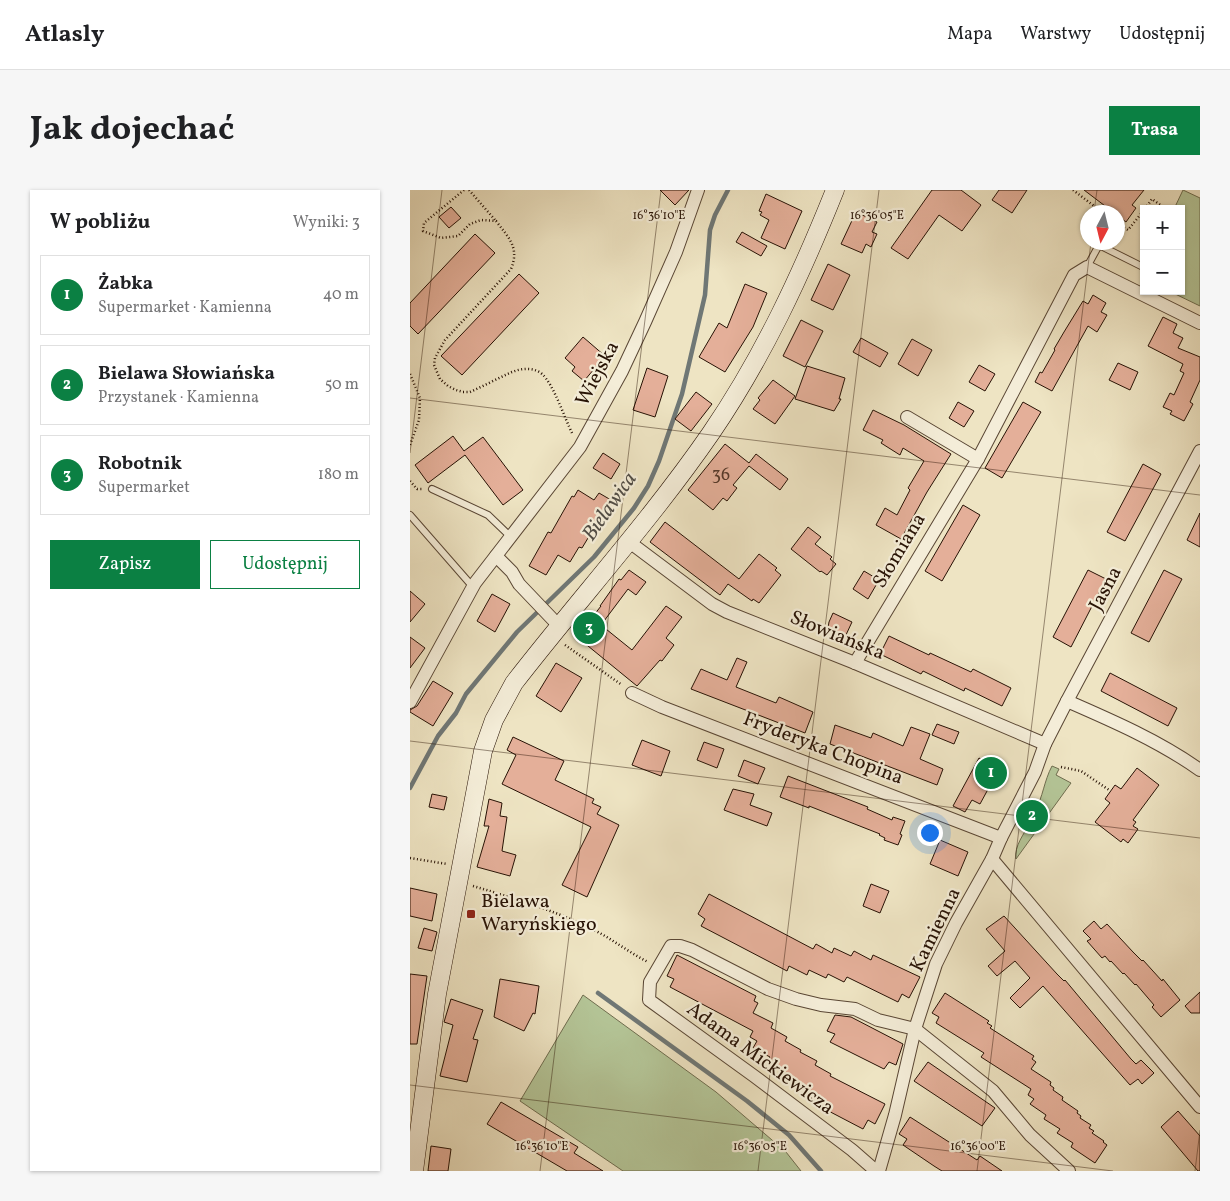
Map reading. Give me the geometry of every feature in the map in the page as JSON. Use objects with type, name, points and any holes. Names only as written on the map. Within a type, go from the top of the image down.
[{"type":"main road","points":[[414,1171],[431,1032],[483,751],[494,720],[514,683],[695,455],[744,380],[794,288],[835,190]]},
{"type":"street","name":"Wiejska","points":[[410,702],[473,588],[580,447],[622,371],[645,322],[676,252],[698,190]]},
{"type":"street","points":[[1086,267],[1200,323]]},
{"type":"street","name":"Słomiana","points":[[855,663],[978,459],[1074,276],[1086,267]]},
{"type":"street","points":[[907,417],[978,459]]},
{"type":"street","name":"Jasna","points":[[1045,744],[1200,451]]},
{"type":"street","name":"Słowiańska","points":[[628,541],[712,604],[784,636],[855,663],[1045,744]]},
{"type":"street","points":[[496,556],[512,572],[519,584],[546,611],[556,630]]},
{"type":"street","name":"Fryderyka Chopina","points":[[632,693],[662,707],[1001,838]]},
{"type":"street","points":[[1067,701],[1119,723],[1157,742],[1200,770]]},
{"type":"street","name":"Kamienna","points":[[878,1171],[895,1115],[915,1029],[936,964],[956,923],[992,859],[1034,772],[1045,744]]},
{"type":"street","points":[[992,859],[1200,1107]]},
{"type":"street","points":[[658,967],[671,946],[680,946],[768,988],[796,999],[821,1005],[855,1009],[878,1020],[915,1029],[993,1091],[1030,1135],[1069,1171]]},
{"type":"street","name":"Adama Mickiewicza","points":[[658,967],[650,982],[649,1000],[754,1076],[878,1171]]},
{"type":"lane","points":[[1086,267],[1099,245],[1140,266]]},
{"type":"lane","points":[[432,489],[488,516],[512,537]]},
{"type":"lane","points":[[410,515],[473,588]]},
{"type":"path","points":[[464,190],[424,223],[423,231],[441,238],[458,236],[470,224],[481,220],[496,221]]},
{"type":"path","points":[[469,190],[513,244],[514,261],[510,269],[445,340],[435,358],[434,365],[437,373],[448,386],[463,392],[470,392],[522,369],[538,372],[544,376],[549,384],[567,424],[580,447]]},
{"type":"path","points":[[1073,190],[1093,205]]},
{"type":"path","points":[[1147,205],[1152,199],[1160,205]]},
{"type":"path","points":[[1125,228],[1128,230],[1140,214]]},
{"type":"path","points":[[410,374],[420,398],[419,420],[410,445]]},
{"type":"path","points":[[410,481],[416,489],[432,489]]},
{"type":"path","points":[[556,630],[632,693]]},
{"type":"path","points":[[1070,763],[1070,768]]},
{"type":"path","points":[[1061,767],[1081,770],[1109,790]]},
{"type":"path","points":[[410,858],[460,874],[516,899],[580,923],[658,967]]},
{"type":"green space","points":[[1183,190],[1200,198],[1200,306],[1177,295],[1185,295],[1185,205],[1176,205]]},
{"type":"green space","points":[[1052,766],[1059,769],[1056,775],[1071,783],[1016,859],[1016,849],[1020,840],[1030,823],[1033,824],[1039,813],[1035,811]]},
{"type":"green space","points":[[583,995],[716,1092],[786,1152],[801,1171],[623,1171],[520,1101]]},
{"type":"building","points":[[660,190],[689,190],[675,205]]},
{"type":"building","points":[[932,190],[961,190],[981,205],[962,231],[939,215],[908,259],[891,248]]},
{"type":"building","points":[[999,190],[1027,190],[1012,213],[992,200]]},
{"type":"building","points":[[1084,190],[1144,190],[1132,205],[1136,208],[1126,222],[1125,205],[1104,205]]},
{"type":"building","points":[[766,194],[802,211],[785,249],[761,238],[769,220],[760,215],[762,212],[759,211]]},
{"type":"building","points":[[451,207],[461,218],[449,228],[439,217]]},
{"type":"building","points":[[856,212],[877,222],[872,232],[877,234],[871,247],[866,244],[862,253],[841,244]]},
{"type":"building","points":[[742,232],[767,246],[761,256],[736,242]]},
{"type":"building","points":[[475,234],[495,253],[418,334],[410,326],[410,303]]},
{"type":"building","points":[[828,264],[850,275],[833,310],[811,300]]},
{"type":"building","points":[[519,274],[539,293],[462,375],[441,356]]},
{"type":"building","points":[[745,284],[767,293],[753,327],[725,372],[699,357],[719,323],[727,328]]},
{"type":"building","points":[[1093,295],[1106,303],[1101,312],[1107,315],[1097,332],[1088,326],[1052,391],[1035,382],[1083,301],[1088,304]]},
{"type":"building","points":[[1163,317],[1177,324],[1173,333],[1183,338],[1178,348],[1200,357],[1200,380],[1190,402],[1193,404],[1184,421],[1170,414],[1172,411],[1163,407],[1170,393],[1174,395],[1184,373],[1180,371],[1183,364],[1148,346]]},
{"type":"building","points":[[801,320],[823,331],[805,367],[783,356]]},
{"type":"building","points":[[583,337],[605,356],[584,381],[572,371],[575,367],[565,358]]},
{"type":"building","points":[[861,338],[888,353],[880,367],[853,352]]},
{"type":"building","points":[[912,339],[932,350],[918,376],[898,364]]},
{"type":"building","points":[[1118,363],[1138,372],[1130,390],[1109,380]]},
{"type":"building","points":[[979,365],[995,374],[985,391],[969,382]]},
{"type":"building","points":[[807,366],[845,378],[839,399],[841,399],[834,411],[795,399]]},
{"type":"building","points":[[647,368],[668,376],[655,417],[633,410]]},
{"type":"building","points":[[773,380],[795,396],[775,424],[753,409],[760,400],[758,398]]},
{"type":"building","points":[[696,392],[712,404],[691,431],[675,419]]},
{"type":"building","points":[[958,402],[974,411],[964,427],[949,418]]},
{"type":"building","points":[[1023,402],[1041,412],[1002,478],[985,468]]},
{"type":"building","points":[[873,410],[904,425],[951,454],[901,539],[876,525],[885,508],[897,515],[910,490],[908,488],[924,461],[903,448],[900,455],[881,443],[883,440],[863,430]]},
{"type":"building","points":[[453,436],[464,451],[483,437],[523,490],[503,505],[465,455],[428,483],[415,465]]},
{"type":"building","points":[[725,444],[749,463],[756,454],[788,479],[780,490],[749,466],[733,485],[737,488],[727,501],[723,498],[713,510],[688,490]]},
{"type":"building","points":[[603,453],[620,464],[611,479],[593,468]]},
{"type":"building","points":[[1143,464],[1161,474],[1125,541],[1107,532]]},
{"type":"building","points":[[578,490],[594,500],[599,493],[611,500],[582,548],[579,547],[570,562],[558,555],[546,575],[529,566],[548,532],[551,533],[572,496],[574,497]]},
{"type":"building","points":[[963,505],[980,515],[942,581],[925,571]]},
{"type":"building","points":[[1200,513],[1200,547],[1187,540]]},
{"type":"building","points":[[665,522],[739,579],[759,554],[777,568],[775,570],[781,575],[759,603],[753,599],[752,601],[728,584],[720,595],[650,542]]},
{"type":"building","points":[[808,527],[821,537],[815,544],[832,557],[830,559],[836,564],[827,575],[820,572],[791,549]]},
{"type":"building","points":[[629,570],[646,582],[636,595],[628,589],[601,625],[632,650],[666,606],[682,617],[666,638],[674,645],[662,661],[660,660],[637,686],[577,637],[619,579],[621,580]]},
{"type":"building","points":[[1088,570],[1106,579],[1071,647],[1053,637]]},
{"type":"building","points":[[1164,570],[1182,579],[1149,642],[1131,633]]},
{"type":"building","points":[[864,571],[879,580],[868,599],[853,589]]},
{"type":"building","points":[[410,591],[425,604],[410,622]]},
{"type":"building","points":[[492,594],[510,604],[495,632],[477,621]]},
{"type":"building","points":[[833,613],[852,622],[845,637],[828,628]]},
{"type":"building","points":[[889,636],[971,672],[973,669],[1011,688],[1002,706],[965,688],[964,691],[923,671],[921,674],[880,654]]},
{"type":"building","points":[[410,637],[425,648],[410,668]]},
{"type":"building","points":[[737,658],[747,662],[736,687],[776,703],[779,697],[813,712],[805,733],[691,689],[701,669],[727,680]]},
{"type":"building","points":[[556,663],[582,678],[561,712],[536,696]]},
{"type":"building","points":[[1110,673],[1177,708],[1168,726],[1101,691]]},
{"type":"building","points":[[433,681],[453,693],[433,726],[410,712],[410,710],[417,706]]},
{"type":"building","points":[[937,724],[959,732],[954,744],[932,735]]},
{"type":"building","points":[[835,725],[871,738],[873,733],[903,746],[911,727],[930,734],[920,759],[943,769],[937,785],[830,744]]},
{"type":"building","points":[[513,737],[564,761],[555,780],[594,799],[592,803],[601,807],[597,814],[619,825],[587,897],[562,885],[591,827],[502,784],[516,755],[507,750]]},
{"type":"building","points":[[642,740],[670,751],[661,776],[632,765]]},
{"type":"building","points":[[704,742],[724,749],[717,768],[697,760]]},
{"type":"building","points":[[979,758],[999,769],[980,804],[972,800],[965,812],[953,806]]},
{"type":"building","points":[[744,760],[765,768],[758,784],[738,776]]},
{"type":"building","points":[[1137,768],[1159,785],[1133,820],[1136,822],[1133,826],[1138,829],[1128,843],[1123,839],[1121,842],[1095,822],[1110,803],[1105,799],[1115,785],[1121,789]]},
{"type":"building","points":[[788,776],[868,807],[867,809],[892,820],[893,817],[905,821],[898,845],[884,840],[885,838],[880,834],[809,806],[809,808],[780,797]]},
{"type":"building","points":[[733,789],[754,794],[750,805],[772,813],[767,826],[724,810]]},
{"type":"building","points":[[432,794],[447,797],[444,810],[429,807]]},
{"type":"building","points":[[489,799],[502,803],[500,816],[507,817],[502,851],[516,855],[510,876],[477,867],[489,826],[484,826]]},
{"type":"building","points":[[940,840],[968,852],[958,876],[930,864]]},
{"type":"building","points":[[871,884],[889,891],[880,913],[863,906]]},
{"type":"building","points":[[410,888],[437,894],[432,921],[410,916]]},
{"type":"building","points":[[709,894],[813,949],[816,944],[832,953],[834,948],[851,956],[854,951],[871,960],[873,955],[920,977],[909,998],[902,994],[898,1002],[847,977],[844,982],[828,974],[826,978],[809,970],[807,975],[789,966],[787,971],[701,926],[705,919],[698,914]]},
{"type":"building","points":[[1004,916],[1057,974],[1065,980],[1131,1059],[1136,1064],[1141,1060],[1154,1073],[1142,1084],[1138,1079],[1130,1085],[1043,986],[1020,1008],[1010,998],[1030,978],[1015,961],[997,976],[988,966],[1005,951],[986,929]]},
{"type":"building","points":[[1094,921],[1101,929],[1107,924],[1162,981],[1163,979],[1180,1000],[1161,1017],[1152,1007],[1154,1005],[1136,984],[1105,956],[1102,958],[1087,941],[1091,939],[1083,931]]},
{"type":"building","points":[[424,928],[437,932],[432,951],[418,948]]},
{"type":"building","points":[[677,955],[756,996],[754,1001],[758,1003],[753,1013],[773,1023],[771,1028],[787,1037],[785,1041],[817,1061],[815,1065],[831,1074],[830,1076],[885,1104],[875,1124],[868,1120],[863,1129],[819,1106],[821,1104],[811,1099],[814,1094],[797,1086],[799,1083],[782,1075],[784,1070],[767,1061],[770,1057],[753,1048],[757,1041],[750,1037],[753,1031],[670,987],[674,979],[667,976]]},
{"type":"building","points":[[410,974],[427,976],[417,1044],[410,1044]]},
{"type":"building","points":[[500,979],[539,986],[535,1014],[533,1013],[524,1031],[494,1017]]},
{"type":"building","points":[[1200,992],[1200,1013],[1191,1013],[1185,1006]]},
{"type":"building","points":[[945,993],[989,1021],[987,1023],[992,1026],[990,1028],[1034,1056],[1032,1059],[1036,1062],[1031,1069],[1051,1082],[1050,1085],[1054,1088],[1053,1090],[1063,1097],[1062,1100],[1078,1111],[1077,1113],[1081,1116],[1080,1118],[1091,1125],[1089,1128],[1094,1131],[1092,1133],[1107,1145],[1095,1163],[1071,1147],[1073,1143],[1057,1133],[1060,1129],[1044,1119],[1046,1115],[1030,1104],[1034,1099],[1028,1095],[1031,1089],[981,1057],[984,1053],[936,1023],[939,1017],[932,1013]]},
{"type":"building","points":[[451,999],[483,1010],[473,1039],[478,1040],[467,1082],[440,1076],[453,1025],[444,1022]]},
{"type":"building","points":[[835,1015],[851,1017],[903,1044],[896,1065],[889,1062],[884,1069],[830,1042],[835,1034],[827,1031]]},
{"type":"building","points":[[928,1062],[995,1108],[982,1126],[914,1081]]},
{"type":"building","points":[[501,1102],[578,1147],[574,1153],[603,1171],[567,1171],[487,1124]]},
{"type":"building","points":[[1178,1111],[1200,1136],[1200,1171],[1161,1127]]},
{"type":"building","points":[[910,1117],[977,1160],[980,1156],[1002,1171],[942,1171],[903,1145],[907,1139],[899,1134]]},
{"type":"building","points":[[431,1146],[451,1149],[448,1171],[428,1171]]},
{"type":"waterway","name":"Bielawica","points":[[410,788],[438,736],[456,713],[466,694],[517,632],[594,557],[634,508],[648,486],[659,461],[682,394],[705,295],[710,230],[715,215],[728,190]]},
{"type":"waterway","points":[[598,993],[747,1101],[789,1135],[821,1171]]},
{"type":"place","name":"Robotnik","points":[[589,628]]},
{"type":"place","name":"Żabka","points":[[991,773]]},
{"type":"place","name":"Bielawa Słowiańska","points":[[1032,816]]},
{"type":"place","name":"Bielawa Waryńskiego","points":[[471,914]]}]
